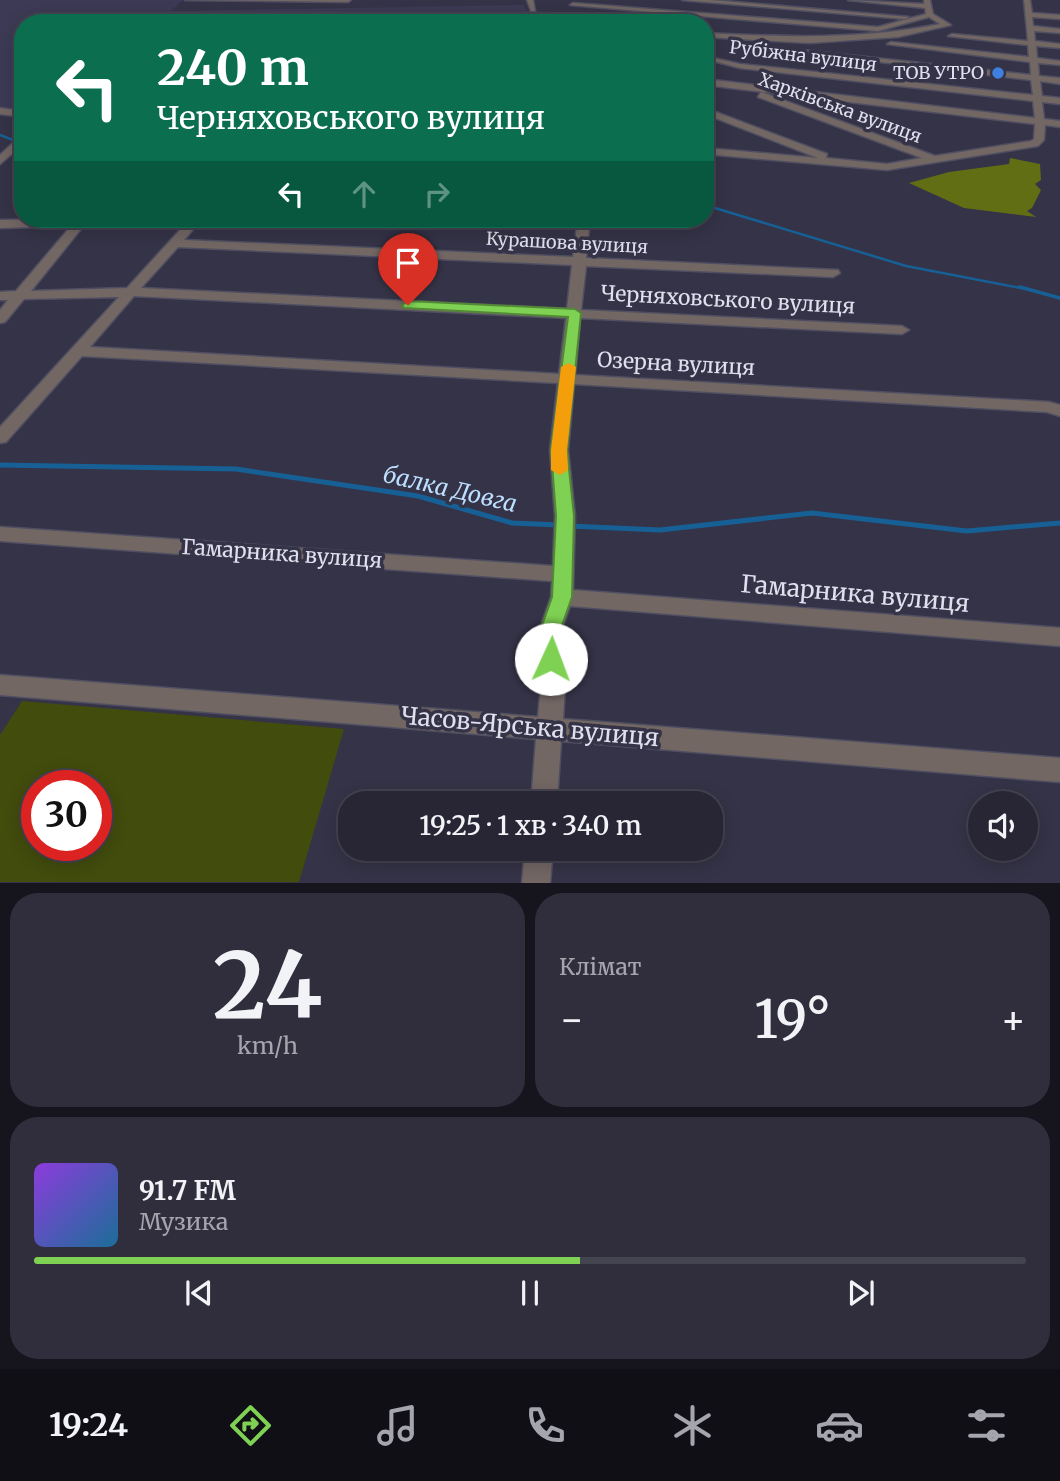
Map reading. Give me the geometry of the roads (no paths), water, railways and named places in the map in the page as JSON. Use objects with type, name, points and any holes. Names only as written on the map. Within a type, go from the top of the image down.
[{"type":"street","points":[[188,1],[348,0]]},
{"type":"street","points":[[530,0],[533,10]]},
{"type":"street","points":[[685,0],[916,18]]},
{"type":"street","points":[[851,0],[927,3],[930,15]]},
{"type":"street","points":[[714,153],[887,167],[1034,144],[1039,140],[1040,122],[1027,0]]},
{"type":"street","points":[[572,2],[692,14],[702,1]]},
{"type":"street","points":[[572,2],[580,11],[601,14]]},
{"type":"street","points":[[714,33],[823,36],[878,29],[930,15],[947,25],[898,35],[809,41],[714,34]]},
{"type":"street","points":[[1028,15],[1060,18]]},
{"type":"street","points":[[714,16],[878,29]]},
{"type":"street","points":[[1030,29],[1060,31]]},
{"type":"street","points":[[952,36],[1060,46]]},
{"type":"street","points":[[891,44],[1060,62]]},
{"type":"street","points":[[801,52],[1060,81]]},
{"type":"street","name":"Рубіжна вулиця","points":[[714,60],[740,66],[1060,102]]},
{"type":"street","points":[[714,83],[1060,124]]},
{"type":"street","name":"Харківська вулиця","points":[[734,86],[935,160]]},
{"type":"street","points":[[714,114],[844,164]]},
{"type":"street","points":[[0,161],[14,148]]},
{"type":"street","points":[[0,320],[74,228]]},
{"type":"street","points":[[0,438],[188,228]]},
{"type":"street","points":[[545,791],[551,728],[549,634],[563,585],[565,516],[559,450],[583,228]]},
{"type":"street","name":"Курашова вулиця","points":[[174,243],[833,272]]},
{"type":"street","name":"Черняховського вулиця","points":[[0,296],[131,292],[902,330]]},
{"type":"street","name":"Озерна вулиця","points":[[79,351],[1049,407],[1060,411]]},
{"type":"street","points":[[0,416],[20,416]]},
{"type":"street","name":"Гамарника вулиця","points":[[0,534],[563,585],[1060,637]]},
{"type":"street","name":"Часов-Ярська вулиця","points":[[0,685],[1060,770]]},
{"type":"street","points":[[536,883],[538,861]]},
{"type":"waterway","points":[[0,135],[14,140]]},
{"type":"waterway","points":[[714,208],[906,266],[1026,289]]},
{"type":"waterway","points":[[1020,287],[1060,298]]},
{"type":"waterway","name":"балка Довга","points":[[0,465],[236,469],[418,496],[512,523],[560,525]]},
{"type":"waterway","name":"балка Довга","points":[[569,526],[660,530],[812,513],[967,531],[1060,523]]},
{"type":"place","name":"ТОВ УТРО","points":[[998,73]]}]
